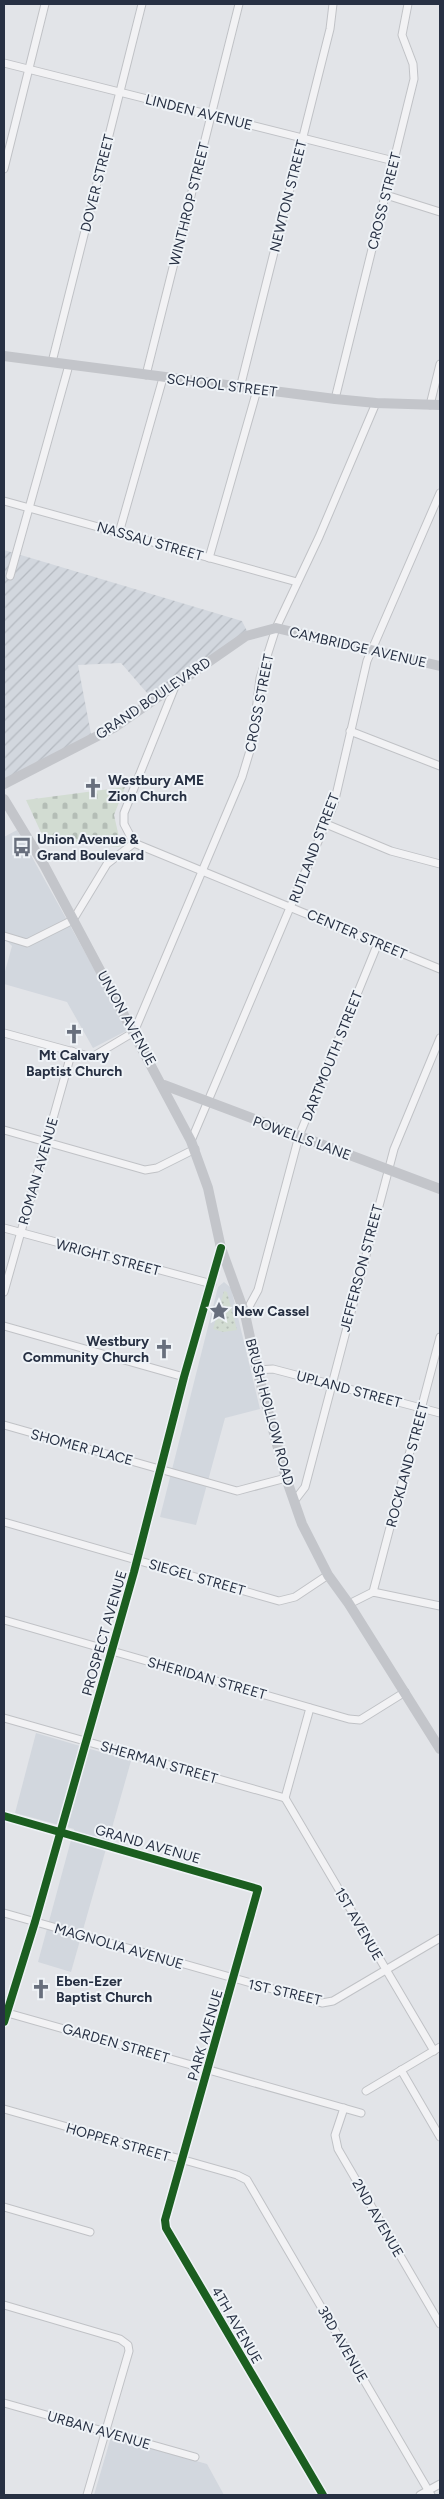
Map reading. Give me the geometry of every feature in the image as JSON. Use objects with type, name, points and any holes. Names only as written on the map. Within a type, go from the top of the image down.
[{"type":"main road","name":"SCHOOL STREET","points":[[4,356],[335,399],[376,403],[435,405]]},
{"type":"main road","name":"CAMBRIDGE AVENUE","points":[[276,628],[440,666]]},
{"type":"main road","name":"GRAND BOULEVARD","points":[[4,784],[115,727],[246,636],[276,628]]},
{"type":"main road","name":"UNION AVENUE","points":[[4,800],[44,865],[164,1085],[193,1145],[208,1188],[221,1248]]},
{"type":"main road","name":"POWELLS LANE","points":[[164,1085],[209,1104],[440,1189]]},
{"type":"main road","name":"BRUSH HOLLOW ROAD","points":[[221,1248],[245,1314],[257,1370],[286,1478],[302,1524],[328,1576],[349,1604],[440,1750]]},
{"type":"main road","name":"PROSPECT AVENUE","points":[[5,2015],[35,1922],[138,1560],[184,1377],[221,1248]]},
{"type":"street","points":[[4,169],[45,4]]},
{"type":"street","name":"DOVER STREET","points":[[52,362],[142,4]]},
{"type":"street","name":"WINTHROP STREET","points":[[146,375],[239,4]]},
{"type":"street","name":"NEWTON STREET","points":[[240,388],[330,29],[333,4]]},
{"type":"street","name":"CROSS STREET","points":[[335,399],[414,79],[413,64],[402,36],[408,4]]},
{"type":"street","name":"LINDEN AVENUE","points":[[4,63],[394,160]]},
{"type":"street","points":[[386,195],[440,212]]},
{"type":"street","points":[[435,405],[440,364]]},
{"type":"street","points":[[10,576],[69,365]]},
{"type":"street","points":[[119,533],[163,378]]},
{"type":"street","points":[[210,558],[257,390]]},
{"type":"street","name":"CROSS STREET","points":[[134,1032],[242,777],[252,744],[260,678],[276,628],[376,403]]},
{"type":"street","name":"RUTLAND STREET","points":[[193,1145],[334,804],[371,650],[440,493]]},
{"type":"street","name":"NASSAU STREET","points":[[4,501],[297,582]]},
{"type":"street","points":[[4,936],[27,943],[73,920],[107,864],[134,843],[124,824],[124,814],[177,684]]},
{"type":"street","points":[[350,731],[440,766]]},
{"type":"street","points":[[326,824],[391,851],[440,864]]},
{"type":"street","name":"CENTER STREET","points":[[134,843],[440,969]]},
{"type":"street","name":"DARTMOUTH STREET","points":[[245,1314],[258,1290],[299,1136],[378,943]]},
{"type":"street","points":[[4,1032],[92,1057],[134,1032]]},
{"type":"street","name":"JEFFERSON STREET","points":[[295,1500],[305,1487],[394,1149],[440,1038]]},
{"type":"street","name":"ROMAN AVENUE","points":[[4,1292],[72,1051]]},
{"type":"street","points":[[4,1130],[144,1170],[157,1168],[193,1145]]},
{"type":"street","name":"WRIGHT STREET","points":[[4,1228],[212,1284]]},
{"type":"street","points":[[4,1326],[184,1377]]},
{"type":"street","name":"ROCKLAND STREET","points":[[373,1592],[440,1337]]},
{"type":"street","name":"UPLAND STREET","points":[[257,1370],[273,1369],[440,1413]]},
{"type":"street","name":"SHOMER PLACE","points":[[4,1425],[237,1492],[286,1478]]},
{"type":"street","name":"SIEGEL STREET","points":[[4,1522],[279,1601],[295,1597],[328,1576]]},
{"type":"street","points":[[349,1604],[373,1592],[440,1606]]},
{"type":"street","name":"SHERIDAN STREET","points":[[4,1620],[310,1708],[360,1720],[405,1692]]},
{"type":"street","points":[[285,1798],[310,1708]]},
{"type":"street","name":"SHERMAN STREET","points":[[4,1718],[285,1798]]},
{"type":"street","name":"1ST AVENUE","points":[[285,1798],[385,1969],[437,2049]]},
{"type":"street","name":"GRAND AVENUE","points":[[4,1816],[254,1887],[258,1889],[258,1893],[251,1917]]},
{"type":"street","name":"MAGNOLIA AVENUE","points":[[4,1913],[234,1979]]},
{"type":"street","name":"PARK AVENUE","points":[[182,2160],[251,1917]]},
{"type":"street","name":"1ST STREET","points":[[234,1979],[322,2003],[333,2000],[440,1938]]},
{"type":"street","name":"GARDEN STREET","points":[[5,2015],[208,2069],[361,2113]]},
{"type":"street","points":[[366,2091],[437,2049]]},
{"type":"street","points":[[401,2070],[440,2137]]},
{"type":"street","name":"2ND AVENUE","points":[[344,2108],[335,2135],[338,2149],[440,2324]]},
{"type":"street","name":"HOPPER STREET","points":[[4,2109],[244,2178],[254,2193]]},
{"type":"street","name":"4TH AVENUE","points":[[182,2160],[165,2220],[166,2228],[323,2495]]},
{"type":"street","name":"3RD AVENUE","points":[[254,2193],[430,2493]]},
{"type":"street","points":[[4,2207],[90,2232]]},
{"type":"street","points":[[4,2305],[120,2339],[128,2345],[127,2357],[87,2495]]},
{"type":"street","name":"URBAN AVENUE","points":[[4,2403],[195,2457]]},
{"type":"street","points":[[420,2495],[430,2493],[440,2484]]},
{"type":"shaded area","points":[[4,550],[242,621],[247,631],[246,636],[154,701],[121,663],[78,665],[92,739],[4,785]]},
{"type":"shaded area","points":[[17,830],[128,1030],[93,1048],[67,1002],[4,984],[4,975],[12,946],[4,938],[4,837]]},
{"type":"shaded area","points":[[224,1282],[231,1288],[260,1409],[225,1418],[196,1525],[160,1517],[218,1287]]},
{"type":"shaded area","points":[[36,1733],[131,1761],[71,1972],[38,1962],[74,1829],[15,1813]]},
{"type":"shaded area","points":[[111,2437],[207,2464],[224,2495],[94,2495]]},
{"type":"green space","points":[[125,787],[114,815],[121,846],[118,847],[44,839],[26,800]]},
{"type":"green space","points":[[224,1291],[227,1292],[237,1330],[223,1332],[213,1329]]},
{"type":"cycle path","points":[[4,2022],[35,1922],[134,1572],[184,1377],[221,1248]]},
{"type":"cycle path","points":[[4,1816],[258,1889],[165,2220],[166,2228],[323,2495]]},
{"type":"place","name":"Westbury AME Zion Church","points":[[93,788]]},
{"type":"place","name":"Union Avenue & Grand Boulevard","points":[[22,847]]},
{"type":"place","name":"Mt Calvary Baptist Church","points":[[74,1034]]},
{"type":"place","name":"New Cassel","points":[[219,1311]]},
{"type":"place","name":"Westbury Community Church","points":[[164,1349]]},
{"type":"place","name":"Eben-Ezer Baptist Church","points":[[41,1989]]}]
